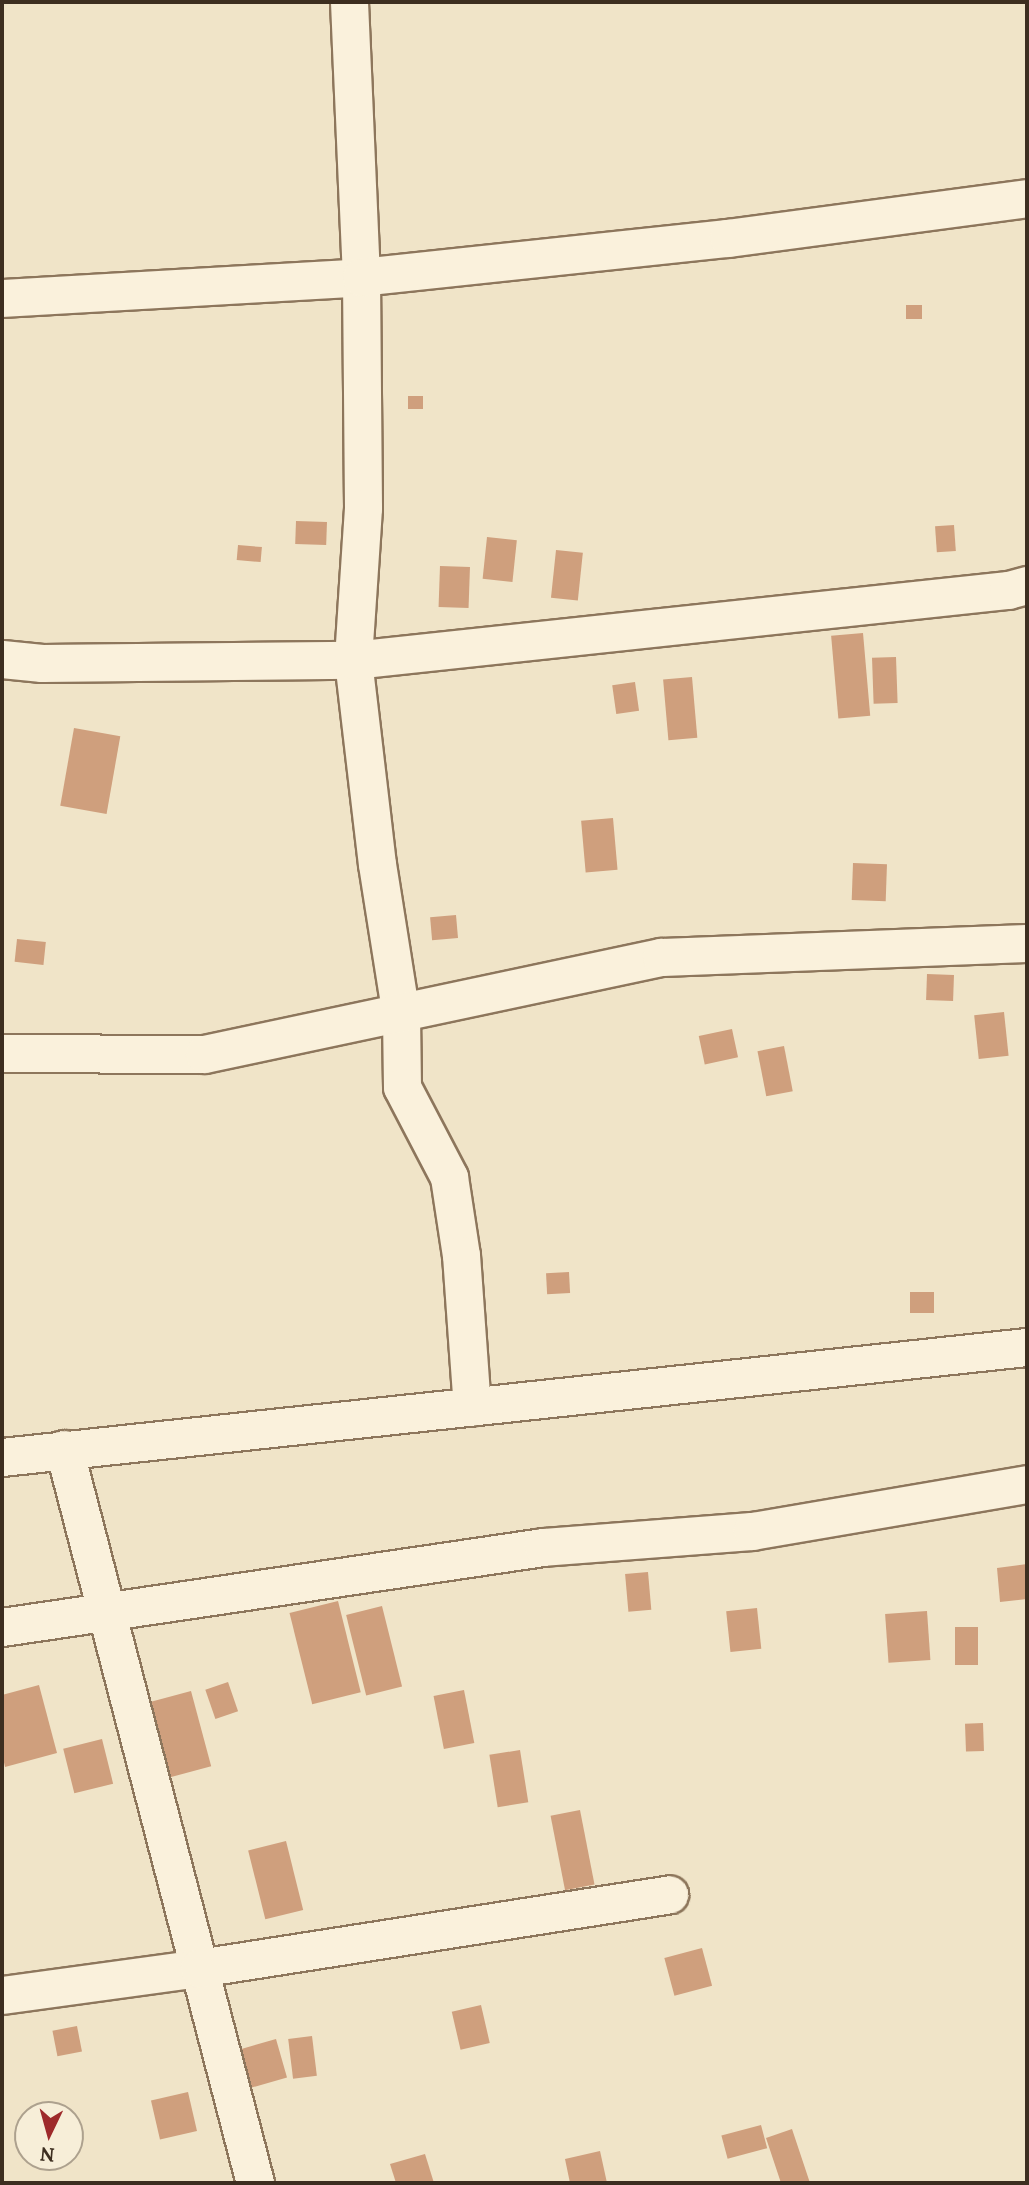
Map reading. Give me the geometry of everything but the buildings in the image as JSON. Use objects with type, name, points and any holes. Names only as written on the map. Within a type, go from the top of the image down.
[{"type":"street","points":[[349,2],[361,276],[363,508],[353,660],[377,864],[401,1015],[402,1087],[449,1177],[461,1255],[472,1407]]},
{"type":"street","points":[[2,298],[361,276],[728,238],[1027,198]]},
{"type":"street","points":[[2,659],[42,663],[353,660],[995,592],[1027,585]]},
{"type":"street","points":[[2,1054],[204,1055],[401,1015],[662,957],[1027,943]]},
{"type":"street","points":[[2,1457],[1027,1347]]},
{"type":"street","points":[[64,1449],[255,2183]]},
{"type":"street","points":[[2,1628],[543,1548],[752,1531],[1027,1484]]},
{"type":"street","points":[[2,1995],[199,1968],[669,1894]]}]
